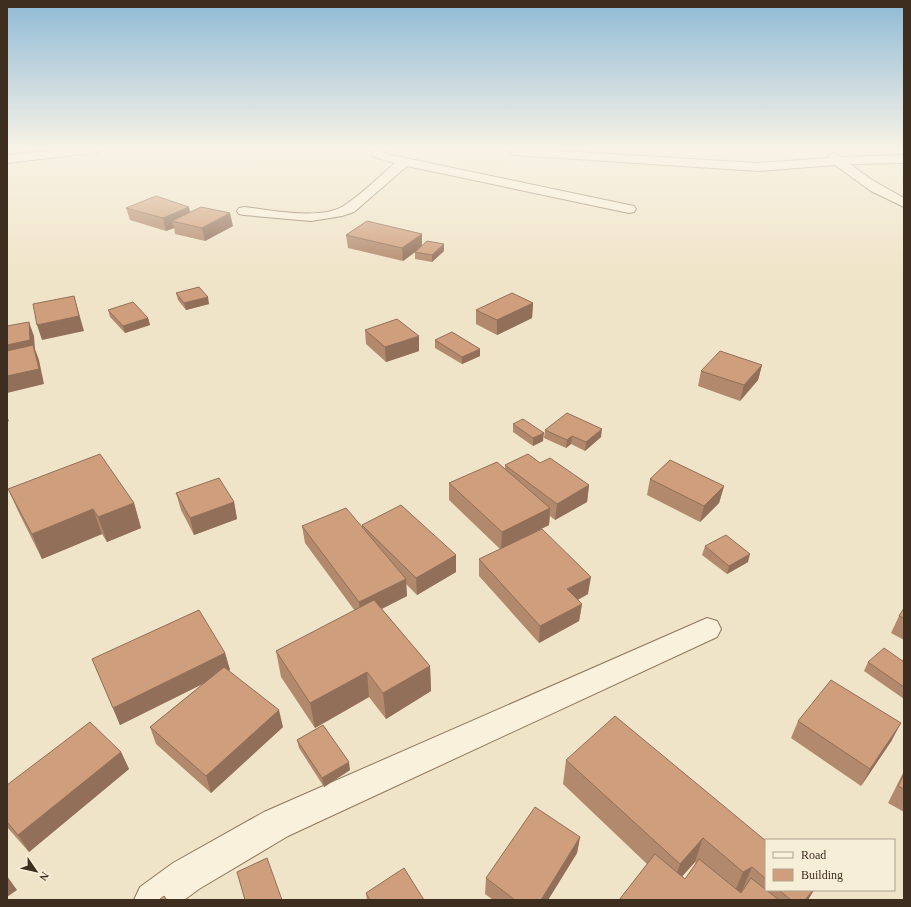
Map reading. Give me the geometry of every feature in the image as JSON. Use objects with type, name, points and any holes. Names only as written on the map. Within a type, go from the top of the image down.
[{"type":"street","points":[[244,211],[300,216],[330,216],[340,214],[349,209],[371,190]]},
{"type":"street","points":[[540,190],[629,209]]},
{"type":"street","points":[[879,190],[904,203]]},
{"type":"street","points":[[153,900],[186,876],[276,824],[707,629]]},
{"type":"building","points":[[156,196],[189,207],[163,218],[126,208]]},
{"type":"building","points":[[201,207],[230,213],[202,228],[172,221]]},
{"type":"building","points":[[367,221],[422,234],[402,248],[346,235]]},
{"type":"building","points":[[427,241],[444,244],[432,255],[415,252]]},
{"type":"building","points":[[199,287],[208,297],[184,303],[176,293]]},
{"type":"building","points":[[512,293],[533,303],[497,320],[476,310]]},
{"type":"building","points":[[74,296],[79,316],[37,325],[33,304]]},
{"type":"building","points":[[133,302],[148,318],[123,326],[108,310]]},
{"type":"building","points":[[397,319],[419,336],[385,347],[365,330]]},
{"type":"building","points":[[29,322],[30,340],[7,345],[7,326]]},
{"type":"building","points":[[452,332],[480,349],[462,357],[435,340]]},
{"type":"building","points":[[33,345],[39,369],[7,376],[7,351]]},
{"type":"building","points":[[720,351],[762,365],[744,385],[701,371]]},
{"type":"building","points":[[567,413],[602,429],[586,442],[572,436],[567,440],[545,430]]},
{"type":"building","points":[[523,419],[544,433],[533,438],[513,424]]},
{"type":"building","points":[[100,454],[134,503],[98,517],[93,509],[32,534],[8,489]]},
{"type":"building","points":[[528,454],[540,463],[550,458],[589,485],[557,504],[505,465]]},
{"type":"building","points":[[670,460],[724,486],[704,506],[650,479]]},
{"type":"building","points":[[497,462],[550,508],[502,532],[449,483]]},
{"type":"building","points":[[219,478],[234,502],[190,518],[176,493]]},
{"type":"building","points":[[401,505],[456,555],[416,578],[362,525]]},
{"type":"building","points":[[346,508],[406,579],[359,602],[302,526]]},
{"type":"building","points":[[542,529],[591,577],[567,589],[582,604],[540,626],[479,559]]},
{"type":"building","points":[[726,535],[750,554],[729,566],[705,546]]},
{"type":"building","points":[[374,600],[430,666],[383,693],[367,672],[310,703],[276,651]]},
{"type":"building","points":[[904,608],[904,618],[899,616]]},
{"type":"building","points":[[199,610],[225,653],[113,708],[92,659]]},
{"type":"building","points":[[884,648],[904,662],[904,687],[868,662]]},
{"type":"building","points":[[224,667],[279,710],[206,776],[150,727]]},
{"type":"building","points":[[831,680],[901,723],[870,769],[798,721]]},
{"type":"building","points":[[615,716],[765,840],[765,878],[752,867],[743,872],[703,838],[680,864],[566,760]]},
{"type":"building","points":[[90,722],[121,752],[18,835],[7,822],[7,785]]},
{"type":"building","points":[[323,725],[349,762],[322,778],[297,740]]},
{"type":"building","points":[[904,774],[904,789],[898,786]]},
{"type":"building","points":[[535,807],[580,837],[541,900],[515,900],[486,878]]},
{"type":"building","points":[[655,854],[685,879],[699,859],[741,893],[751,878],[765,889],[765,891],[768,891],[779,900],[619,900]]},
{"type":"building","points":[[267,858],[282,900],[245,900],[237,872]]},
{"type":"building","points":[[404,868],[424,900],[370,900],[366,893]]},
{"type":"building","points":[[780,891],[812,891],[805,900],[791,900]]},
{"type":"building","points":[[164,896],[167,900],[159,900]]}]
